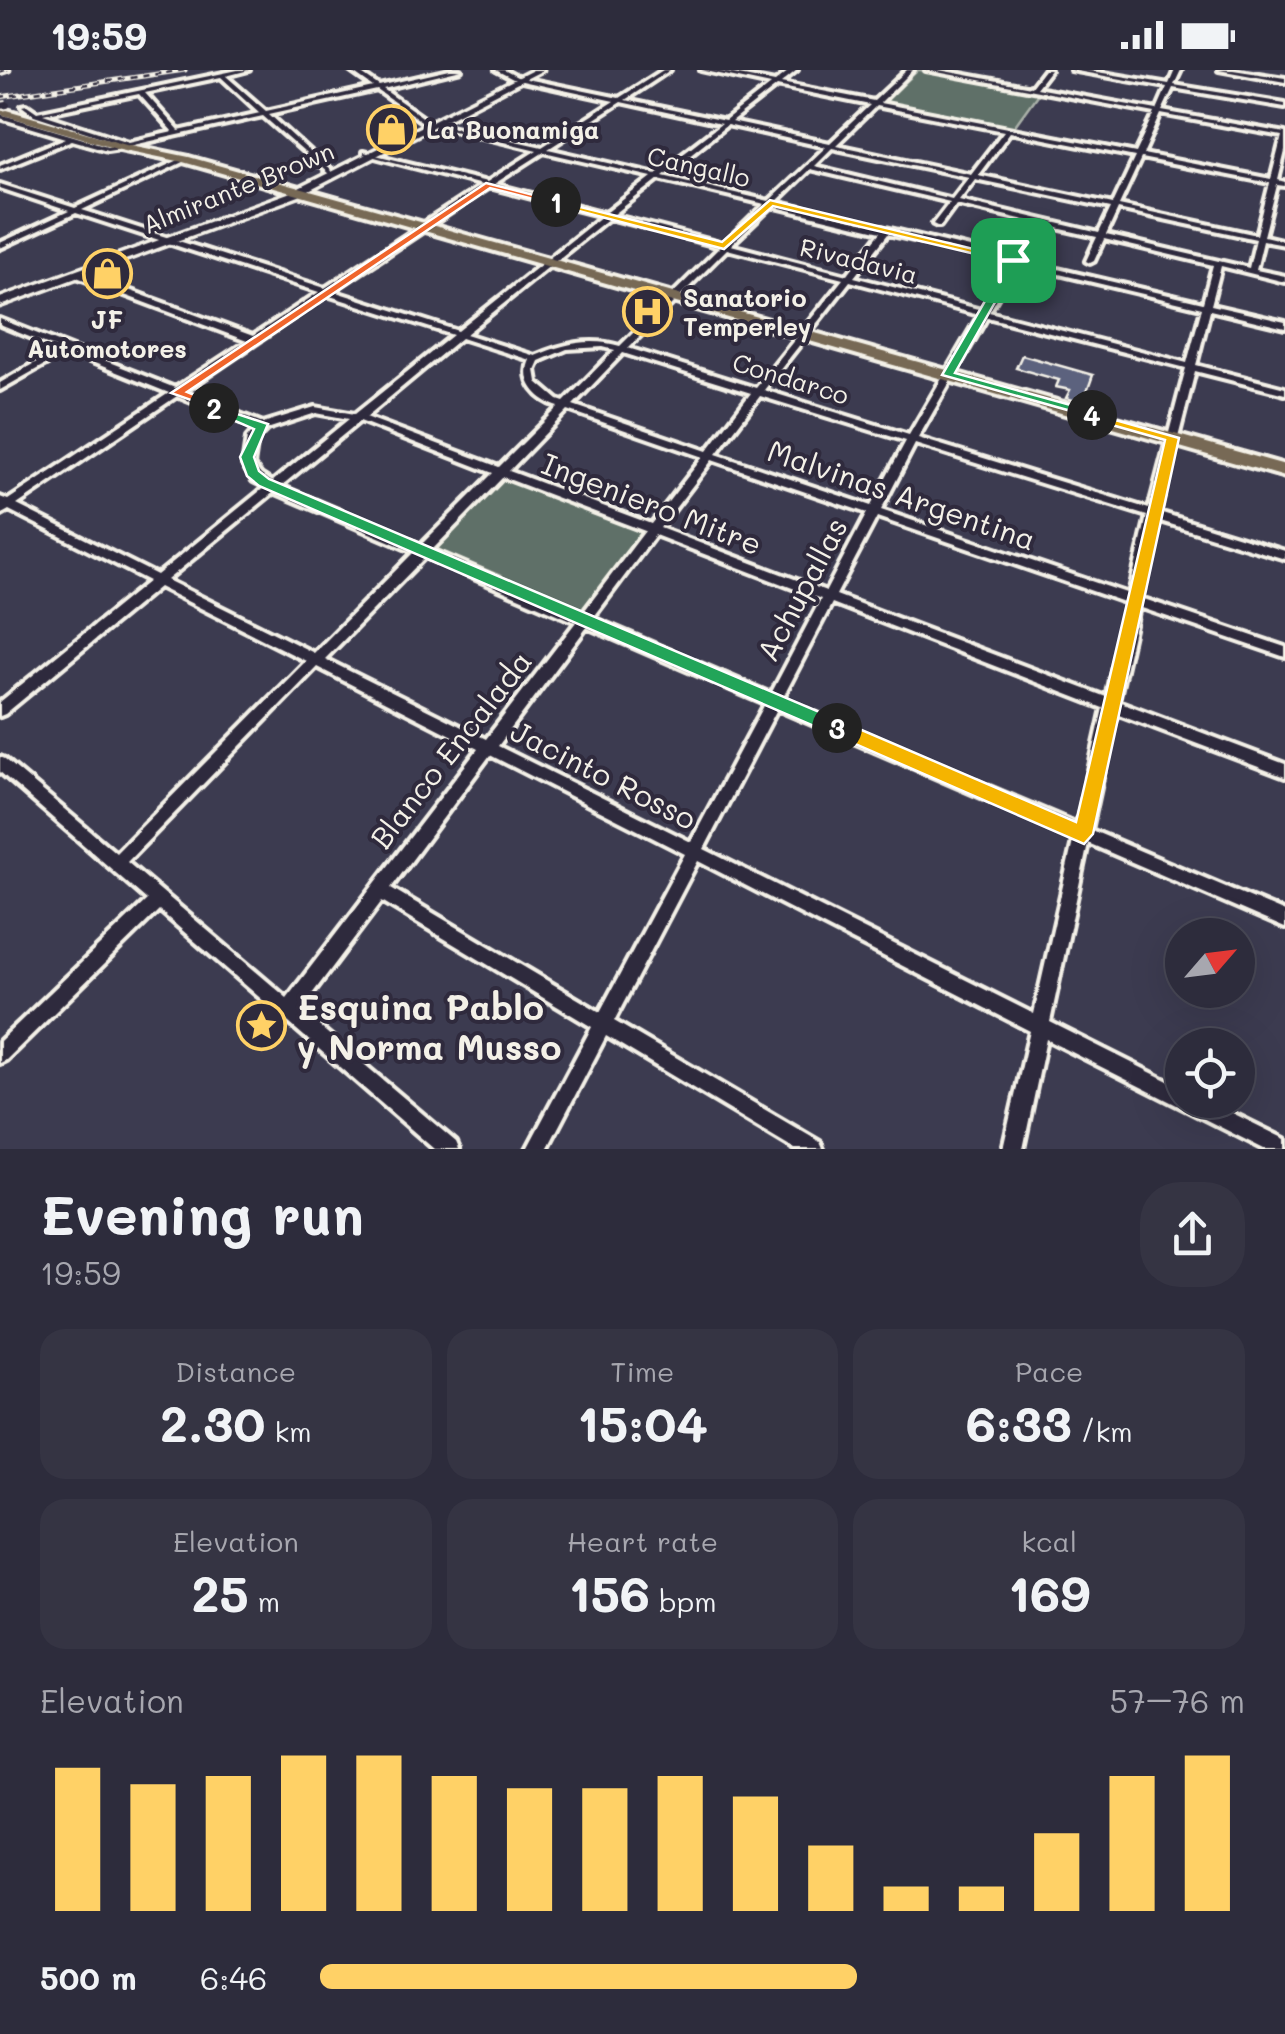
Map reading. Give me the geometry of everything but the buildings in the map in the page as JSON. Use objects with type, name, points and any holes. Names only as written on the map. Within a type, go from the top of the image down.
[{"type":"main road","name":"Almirante Brown","points":[[518,78],[530,70]]},
{"type":"main road","name":"Almirante Brown","points":[[0,299],[297,191],[539,70]]},
{"type":"main road","points":[[2,108],[1285,471]]},
{"type":"main road","name":"Almirante Brown","points":[[297,191],[369,154]]},
{"type":"main road","name":"Almirante Brown","points":[[0,299],[164,240]]},
{"type":"street","points":[[2,108],[61,105],[246,70]]},
{"type":"street","name":"Cangallo","points":[[352,70],[429,123],[1285,325]]},
{"type":"street","points":[[2,108],[71,138],[126,146],[458,70]]},
{"type":"street","points":[[499,70],[518,78],[1285,244]]},
{"type":"street","points":[[3,506],[422,227],[667,70]]},
{"type":"street","points":[[704,70],[1285,184]]},
{"type":"street","points":[[0,710],[548,262],[794,70]]},
{"type":"street","points":[[116,863],[724,246],[910,70]]},
{"type":"street","points":[[929,70],[1285,136],[1252,271]]},
{"type":"street","points":[[1032,89],[1046,70]]},
{"type":"street","points":[[1074,70],[1285,106]]},
{"type":"street","points":[[1090,262],[1178,70]]},
{"type":"street","points":[[1222,70],[1285,80]]},
{"type":"street","points":[[222,74],[329,172]]},
{"type":"street","points":[[140,90],[176,132]]},
{"type":"street","points":[[2,108],[61,105]]},
{"type":"street","points":[[36,114],[61,105]]},
{"type":"street","points":[[25,106],[36,114],[126,146]]},
{"type":"street","points":[[937,224],[1008,130]]},
{"type":"street","points":[[0,167],[71,138]]},
{"type":"street","name":"Rivadavia","points":[[369,154],[1285,391]]},
{"type":"street","points":[[0,246],[182,158]]},
{"type":"street","points":[[809,167],[1285,278]]},
{"type":"street","points":[[0,186],[535,359]]},
{"type":"street","name":"Achupallas","points":[[537,1149],[913,438],[1037,220]]},
{"type":"street","name":"Blanco Encalada","points":[[288,1010],[758,391],[886,230]]},
{"type":"street","points":[[1013,1149],[1154,514],[1218,263]]},
{"type":"street","points":[[77,274],[254,340]]},
{"type":"street","points":[[0,322],[263,427],[252,438],[248,465],[257,478],[273,487],[1285,920]]},
{"type":"street","name":"Condarco","points":[[535,359],[574,344],[623,349],[1285,555]]},
{"type":"street","points":[[0,387],[66,349]]},
{"type":"street","name":"Malvinas Argentina","points":[[535,359],[530,376],[536,390],[568,406],[1285,652]]},
{"type":"street","name":"Ingeniero Mitre","points":[[263,427],[314,410],[360,418],[1285,771]]},
{"type":"street","name":"Jacinto Rosso","points":[[3,506],[1165,1089]]},
{"type":"street","points":[[0,762],[439,1146]]},
{"type":"street","points":[[379,890],[812,1149]]},
{"type":"street","points":[[0,1054],[158,901]]},
{"type":"street","name":"Jacinto Rosso","points":[[1222,1118],[1284,1149]]},
{"type":"green space","points":[[918,70],[1039,92],[1013,128],[885,102]]},
{"type":"green space","points":[[503,472],[655,530],[588,619],[427,550]]},
{"type":"railway","points":[[0,97],[185,70]]},
{"type":"place","name":"La Buonamiga","points":[[391,129]]},
{"type":"place","name":"JF Automotores","points":[[107,273]]},
{"type":"place","name":"Sanatorio Temperley","points":[[648,311]]},
{"type":"place","name":"Esquina Pablo y Norma Musso","points":[[262,1026]]},
{"type":"route","points":[[489,184],[724,246],[770,203],[1013,260],[948,375],[1172,438],[1084,834],[273,487],[257,478],[248,465],[252,438],[263,427],[177,393],[489,184]]}]
